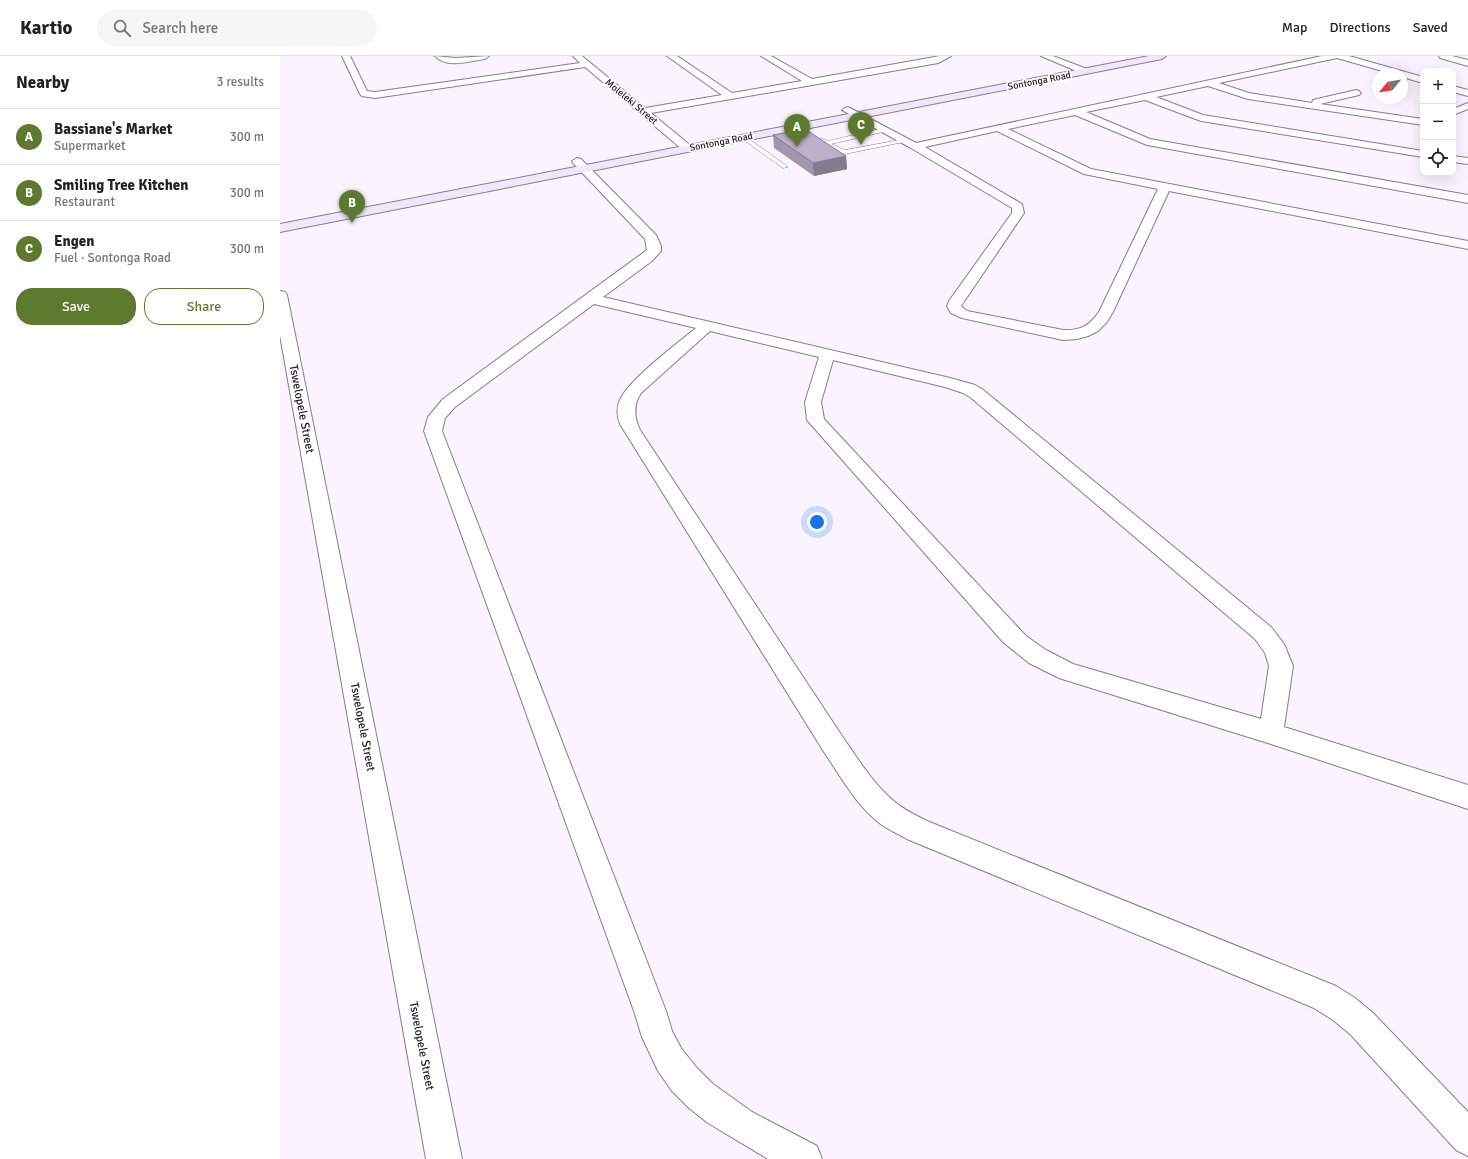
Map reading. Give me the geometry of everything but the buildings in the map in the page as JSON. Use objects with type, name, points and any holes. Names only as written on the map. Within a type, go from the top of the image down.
[{"type":"main road","name":"Sontonga Road","points":[[683,145],[743,137],[798,126],[852,113],[1126,56]]},
{"type":"main road","name":"Sontonga Road","points":[[280,228],[580,165],[1162,56]]},
{"type":"main road","name":"Sontonga Road","points":[[280,218],[580,165]]},
{"type":"street","points":[[346,56],[363,92],[365,94],[375,95],[588,64]]},
{"type":"street","points":[[439,56],[443,59],[451,60],[485,56]]},
{"type":"street","name":"Moleleki Street","points":[[577,56],[683,145]]},
{"type":"street","points":[[671,56],[730,96]]},
{"type":"street","points":[[765,56],[810,82]]},
{"type":"street","points":[[644,111],[938,60],[947,56]]},
{"type":"street","points":[[1045,56],[1084,71]]},
{"type":"street","points":[[910,143],[998,128],[1334,56]]},
{"type":"street","points":[[1340,56],[1420,79]]},
{"type":"street","points":[[1443,56],[1468,63]]},
{"type":"street","points":[[871,62],[884,69]]},
{"type":"street","points":[[1209,83],[1248,96],[1420,122]]},
{"type":"street","points":[[1456,90],[1468,93]]},
{"type":"street","points":[[1306,105],[1356,92]]},
{"type":"street","points":[[1144,96],[1201,118],[1420,154]]},
{"type":"street","points":[[1456,111],[1468,106]]},
{"type":"street","points":[[1075,111],[1152,143],[1468,199]]},
{"type":"street","points":[[852,113],[910,143],[1014,203],[1020,209],[954,306],[956,310],[962,314],[977,318],[1063,335],[1083,333],[1092,330],[1098,325],[1106,312],[1166,187]]},
{"type":"street","points":[[998,128],[1088,172],[1468,245]]},
{"type":"street","points":[[1456,159],[1468,161]]},
{"type":"street","points":[[580,165],[648,234],[654,246],[654,251],[647,258],[592,299],[449,403],[436,418],[433,431],[650,1011],[658,1037],[671,1061],[689,1084],[709,1104],[740,1124],[804,1159]]},
{"type":"street","name":"Tswelopele Street","points":[[280,295],[444,1159]]},
{"type":"street","points":[[592,299],[706,327],[956,384],[976,393],[1263,633],[1276,650],[1281,666],[1271,733]]},
{"type":"street","points":[[706,327],[635,390],[625,407],[626,420],[833,744],[863,787],[880,806],[895,818],[917,830],[1325,997],[1344,1009],[1362,1024],[1468,1138]]},
{"type":"street","points":[[827,355],[814,402],[814,415],[816,420],[1022,647],[1035,656],[1067,671],[1271,733],[1468,797]]},
{"type":"lane","points":[[798,126],[809,133]]},
{"type":"lane","points":[[826,143],[885,130]]},
{"type":"lane","points":[[815,136],[845,152],[910,143]]},
{"type":"lane","points":[[743,137],[785,167]]},
{"type":"place","name":"Engen","points":[[861,145]]},
{"type":"place","name":"Bassiane's Market","points":[[797,147]]},
{"type":"place","name":"Smiling Tree Kitchen","points":[[352,223]]}]
